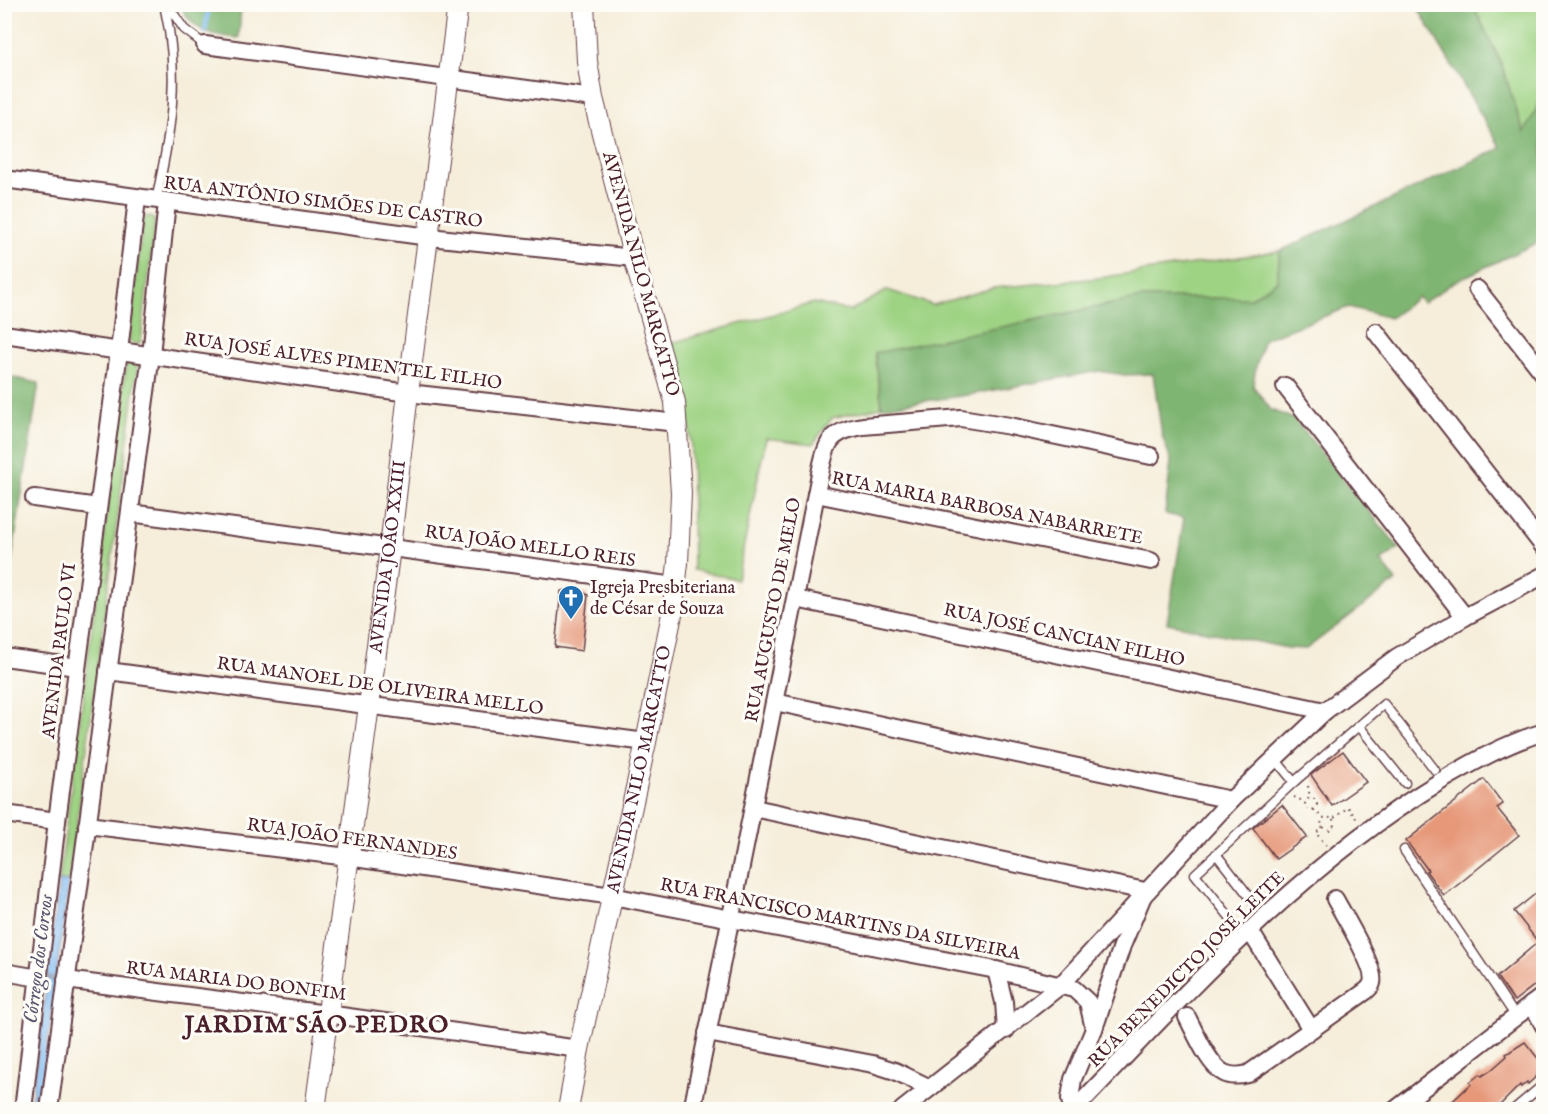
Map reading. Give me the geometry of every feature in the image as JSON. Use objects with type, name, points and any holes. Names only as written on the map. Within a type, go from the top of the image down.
[{"type":"street","name":"AVENIDA JOÃO XXIII","points":[[315,1110],[370,704],[458,4]]},
{"type":"street","name":"AVENIDA NILO MARCATTO","points":[[568,1110],[579,1049],[646,742],[675,586],[681,493],[675,402],[633,258],[593,99],[587,61],[584,4]]},
{"type":"street","points":[[205,45],[593,99]]},
{"type":"street","name":"RUA ANTÔNIO SIMÕES DE CASTRO","points":[[6,179],[429,237],[633,258]]},
{"type":"street","name":"AVENIDA PAULO VI","points":[[23,1110],[57,821],[137,198]]},
{"type":"street","points":[[49,1110],[151,356],[162,202]]},
{"type":"street","points":[[1477,289],[1544,374]]},
{"type":"street","points":[[1376,332],[1544,547]]},
{"type":"street","name":"RUA JOSÉ ALVES PIMENTEL FILHO","points":[[4,334],[408,393],[677,423]]},
{"type":"street","points":[[1285,386],[1465,617]]},
{"type":"street","name":"RUA AUGUSTO DE MELO","points":[[692,1110],[816,494],[828,446],[833,438],[849,429],[863,426],[961,418],[1151,456]]},
{"type":"street","name":"RUA MARIA BARBOSA NABARRETE","points":[[816,494],[1151,561]]},
{"type":"street","points":[[34,498],[98,507]]},
{"type":"street","name":"RUA JOÃO MELLO REIS","points":[[130,513],[675,586]]},
{"type":"street","points":[[902,1110],[1060,985],[1231,800],[1325,711],[1396,657],[1544,574]]},
{"type":"street","name":"RUA JOSÉ CANCIAN FILHO","points":[[795,599],[1325,711]]},
{"type":"street","points":[[4,657],[77,667]]},
{"type":"street","name":"RUA MANOEL DE OLIVEIRA MELLO","points":[[108,671],[646,742]]},
{"type":"street","points":[[775,702],[1231,800]]},
{"type":"street","name":"RUA BENEDICTO JOSÉ LEITE","points":[[1073,1110],[1250,931],[1352,843],[1419,794],[1475,761],[1544,732]]},
{"type":"street","points":[[754,808],[1145,891]]},
{"type":"street","points":[[4,814],[57,821]]},
{"type":"street","name":"RUA JOÃO FERNANDES","points":[[87,825],[348,857],[612,896]]},
{"type":"street","points":[[1073,1110],[1070,1100],[1073,1079],[1145,891]]},
{"type":"street","name":"RUA FRANCISCO MARTINS DA SILVEIRA","points":[[612,896],[996,970],[1074,989],[1088,1002]]},
{"type":"street","points":[[1187,1017],[1214,1065],[1223,1073],[1234,1076],[1248,1074],[1366,991],[1372,983],[1372,973],[1335,899]]},
{"type":"street","points":[[1250,931],[1311,1029]]},
{"type":"street","points":[[996,970],[1004,1002],[1006,1030]]},
{"type":"street","points":[[4,972],[39,978]]},
{"type":"street","name":"RUA MARIA DO BONFIM","points":[[66,980],[579,1049]]},
{"type":"street","points":[[1094,1029],[1088,1002],[1105,994]]},
{"type":"street","points":[[1395,1110],[1538,999],[1544,1026]]},
{"type":"street","points":[[707,1033],[873,1064],[895,1071],[930,1088]]},
{"type":"lane","points":[[166,4],[184,29],[205,45]]},
{"type":"lane","points":[[162,202],[174,95],[174,57],[166,4]]},
{"type":"lane","points":[[1233,921],[1195,874],[1294,782],[1384,704],[1435,770]]},
{"type":"lane","points":[[1359,726],[1405,783]]},
{"type":"lane","points":[[1275,759],[1294,782]]},
{"type":"lane","points":[[1404,850],[1516,1017]]},
{"type":"lane","points":[[1216,854],[1256,905]]},
{"type":"lane","points":[[1513,1110],[1544,1084]]},
{"type":"path","points":[[1314,810],[1316,801],[1307,799],[1305,808],[1314,810],[1323,818]]},
{"type":"path","points":[[1333,819],[1348,807],[1358,821]]},
{"type":"path","points":[[1323,818],[1327,816],[1333,819]]},
{"type":"path","points":[[1323,818],[1321,824],[1323,827]]},
{"type":"path","points":[[1323,827],[1329,830],[1332,828],[1333,819]]},
{"type":"path","points":[[1323,827],[1316,833],[1327,846]]},
{"type":"green space","points":[[180,5],[241,5],[239,38],[204,31],[191,21]]},
{"type":"green space","points":[[1416,5],[1473,5],[1501,63],[1524,133],[1543,96],[1543,240],[1456,281],[1423,303],[1418,297],[1390,318],[1349,307],[1264,339],[1253,386],[1271,410],[1294,419],[1399,548],[1381,561],[1396,581],[1306,649],[1287,648],[1167,623],[1184,518],[1165,514],[1171,461],[1162,435],[1153,374],[1125,375],[1099,371],[968,395],[882,407],[875,353],[1141,298],[1251,298],[1277,281],[1280,251],[1501,148]]},
{"type":"green space","points":[[1473,5],[1543,5],[1543,96],[1524,134],[1501,63]]},
{"type":"green space","points":[[147,216],[155,221],[141,341],[138,344],[131,343],[129,339],[143,220]]},
{"type":"green space","points":[[1280,251],[1277,281],[1251,298],[875,353],[882,407],[832,418],[813,444],[766,438],[737,579],[693,570],[691,446],[686,397],[671,343],[814,303],[850,311],[888,290],[933,305],[993,288],[1099,278]]},
{"type":"green space","points":[[127,359],[138,360],[138,362],[69,882],[59,881]]},
{"type":"green space","points":[[4,376],[39,383],[5,603]]},
{"type":"water","points":[[59,881],[69,882],[56,978],[47,977]]},
{"type":"water","points":[[47,979],[56,980],[39,1109],[30,1110]]},
{"type":"building","name":"Igreja Presbiteriana de César de Souza","points":[[579,590],[588,595],[582,651],[555,647],[561,591]]},
{"type":"building","points":[[1343,751],[1366,782],[1332,806],[1311,775]]},
{"type":"building","points":[[1484,779],[1503,804],[1497,808],[1519,835],[1444,896],[1406,841]]},
{"type":"building","points":[[1282,805],[1307,837],[1276,859],[1253,828]]},
{"type":"building","points":[[1544,887],[1544,978],[1514,1001],[1497,977],[1538,942],[1514,911]]},
{"type":"building","points":[[1525,1042],[1544,1066],[1528,1084],[1527,1082],[1521,1087],[1520,1085],[1495,1110],[1443,1110],[1471,1084],[1470,1082],[1480,1074],[1482,1076],[1490,1071],[1507,1056],[1506,1054]]},
{"type":"waterway","name":"Córrego dos Corvos","points":[[205,32],[209,4]]},
{"type":"place","name":"Igreja Presbiteriana de César de Souza","points":[[571,621]]},
{"type":"district","name":"JARDIM SÃO PEDRO","points":[[317,1025]]}]
